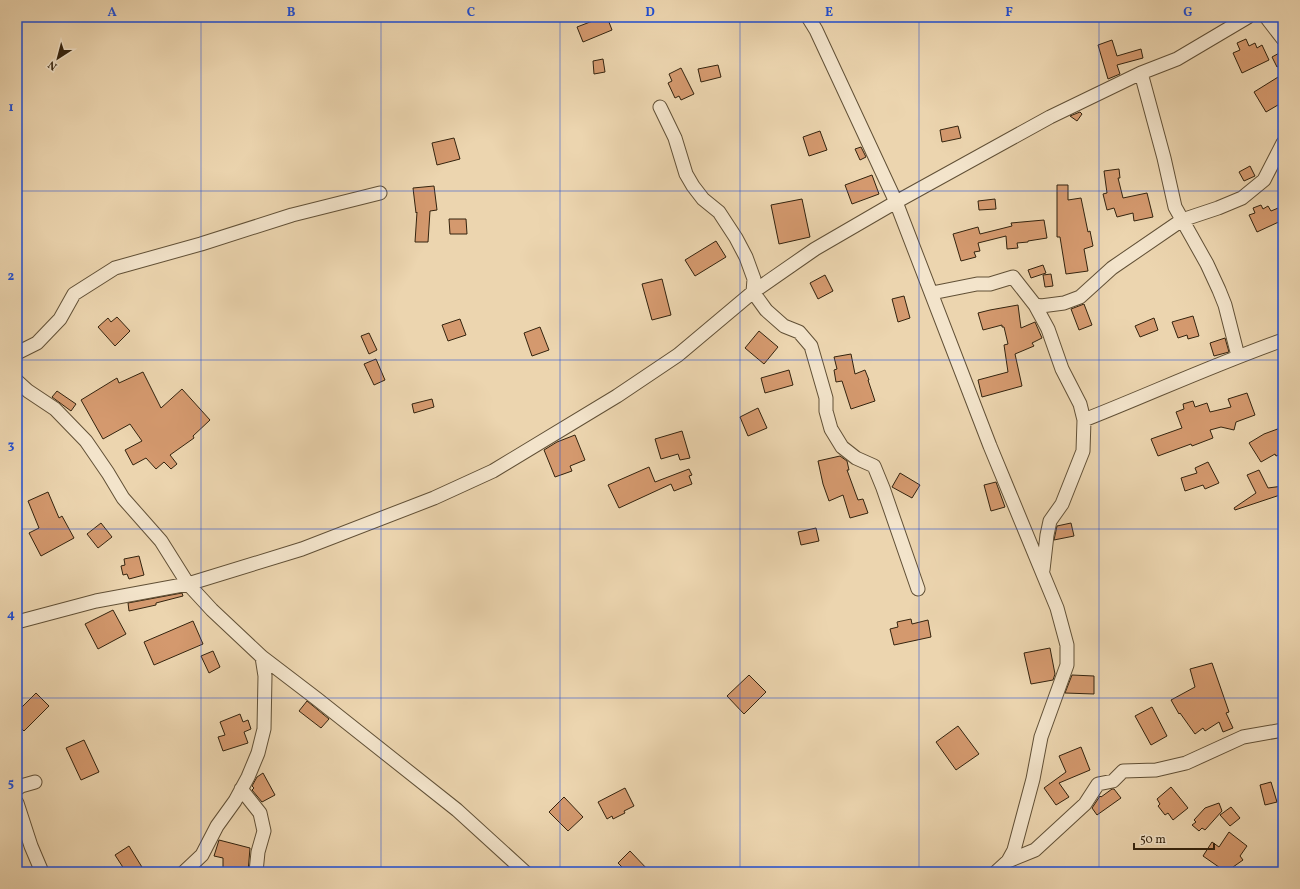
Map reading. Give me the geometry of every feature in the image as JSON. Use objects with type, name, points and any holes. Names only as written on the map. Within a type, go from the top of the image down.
[{"type":"street","points":[[808,17],[816,30],[896,202],[990,446],[1057,608],[1067,645],[1067,665],[1041,737],[1033,779],[1014,850],[1008,866]]},
{"type":"street","points":[[17,622],[96,601],[188,584],[302,549],[434,498],[493,471],[617,396],[678,355],[753,292],[816,249],[896,202],[1050,118],[1141,73],[1177,59],[1248,17]]},
{"type":"street","points":[[1266,17],[1283,39]]},
{"type":"street","points":[[1141,73],[1164,158],[1175,207],[1207,264],[1225,305],[1238,356]]},
{"type":"street","points":[[660,107],[675,138],[686,174],[703,200],[719,212],[733,233],[746,257],[754,279],[753,292],[766,310],[784,326],[799,332],[811,346],[826,398],[826,411],[831,429],[842,447],[856,458],[874,466],[918,589]]},
{"type":"street","points":[[1035,305],[1041,306],[1064,303],[1080,297],[1112,268],[1182,220],[1242,198],[1264,180],[1283,143]]},
{"type":"street","points":[[17,353],[37,343],[60,319],[74,294],[115,268],[201,244],[292,215],[380,192]]},
{"type":"street","points":[[932,293],[977,284],[990,284],[1013,278],[1035,305],[1048,329],[1062,369],[1080,404],[1084,420],[1084,451],[1062,504],[1050,521],[1043,572]]},
{"type":"street","points":[[1084,420],[1238,356],[1283,340]]},
{"type":"street","points":[[17,381],[28,391],[55,409],[86,441],[124,498],[161,541],[188,584],[212,610],[262,657],[335,713],[451,806],[525,872]]},
{"type":"street","points":[[184,872],[202,854],[217,826],[235,801],[258,753],[264,729],[264,676],[262,657]]},
{"type":"street","points":[[996,872],[1035,850],[1085,804],[1098,784],[1113,780],[1123,771],[1156,770],[1186,763],[1243,737],[1283,730]]},
{"type":"street","points":[[17,789],[21,786],[36,782]]},
{"type":"street","points":[[241,789],[260,813],[264,831],[258,852],[256,872]]},
{"type":"street","points":[[17,803],[31,846],[42,872]]},
{"type":"building","points":[[603,17],[607,17],[612,30],[583,42],[577,27]]},
{"type":"building","points":[[1246,39],[1249,46],[1255,43],[1257,48],[1262,45],[1269,60],[1242,73],[1233,53],[1240,50],[1237,43]]},
{"type":"building","points":[[1112,40],[1117,56],[1141,49],[1143,58],[1117,65],[1120,74],[1108,79],[1098,45]]},
{"type":"building","points":[[1283,51],[1283,64],[1277,67],[1272,57]]},
{"type":"building","points":[[603,59],[605,72],[594,74],[593,61]]},
{"type":"building","points":[[718,65],[721,77],[701,82],[698,69]]},
{"type":"building","points":[[681,68],[694,94],[681,100],[679,96],[675,98],[668,83],[672,81],[669,74]]},
{"type":"building","points":[[1283,74],[1283,102],[1266,112],[1254,92]]},
{"type":"building","points":[[1080,112],[1082,114],[1077,121],[1070,116]]},
{"type":"building","points":[[958,126],[961,138],[942,142],[940,130]]},
{"type":"building","points":[[820,131],[827,150],[809,156],[803,137]]},
{"type":"building","points":[[454,138],[460,159],[437,165],[432,143]]},
{"type":"building","points":[[861,147],[866,157],[860,160],[855,149]]},
{"type":"building","points":[[1250,166],[1255,176],[1244,181],[1239,172]]},
{"type":"building","points":[[1119,169],[1120,178],[1118,178],[1123,198],[1147,193],[1153,217],[1134,221],[1133,213],[1117,217],[1114,208],[1107,210],[1103,194],[1107,193],[1104,171]]},
{"type":"building","points":[[872,175],[879,194],[852,204],[845,185]]},
{"type":"building","points":[[1057,185],[1068,185],[1068,200],[1081,198],[1088,232],[1090,231],[1093,246],[1084,249],[1088,271],[1066,274],[1060,237],[1057,237]]},
{"type":"building","points":[[434,186],[437,210],[430,211],[428,242],[415,242],[417,212],[416,213],[413,188]]},
{"type":"building","points":[[802,199],[810,237],[779,244],[771,205]]},
{"type":"building","points":[[995,199],[996,209],[979,210],[978,201]]},
{"type":"building","points":[[1261,205],[1263,209],[1268,206],[1271,211],[1283,206],[1283,220],[1257,232],[1249,215],[1255,213],[1253,208]]},
{"type":"building","points":[[449,219],[466,219],[467,234],[450,234]]},
{"type":"building","points":[[1044,220],[1047,238],[1017,243],[1018,248],[1007,249],[1006,236],[978,243],[980,251],[974,252],[976,257],[961,261],[953,234],[978,227],[980,234],[1012,226],[1011,223]]},
{"type":"building","points":[[716,241],[726,257],[695,276],[685,260]]},
{"type":"building","points":[[1043,265],[1046,273],[1031,278],[1028,270]]},
{"type":"building","points":[[1051,274],[1053,286],[1045,287],[1043,275]]},
{"type":"building","points":[[825,275],[833,291],[818,299],[810,283]]},
{"type":"building","points":[[662,279],[671,315],[652,320],[642,284]]},
{"type":"building","points":[[904,296],[910,318],[898,322],[892,299]]},
{"type":"building","points":[[1084,304],[1092,325],[1079,330],[1071,309]]},
{"type":"building","points":[[1018,305],[1021,328],[1035,322],[1042,338],[1032,343],[1034,346],[1015,354],[1022,386],[982,397],[978,380],[1008,372],[1004,345],[1008,344],[1004,327],[1002,327],[1002,325],[983,330],[978,313]]},
{"type":"building","points":[[1193,316],[1199,336],[1188,339],[1187,335],[1178,338],[1172,322]]},
{"type":"building","points":[[117,317],[130,331],[115,346],[98,327],[108,318],[111,322]]},
{"type":"building","points":[[1154,318],[1158,330],[1140,337],[1135,326]]},
{"type":"building","points":[[460,319],[466,335],[448,341],[442,325]]},
{"type":"building","points":[[540,327],[549,350],[532,356],[524,333]]},
{"type":"building","points":[[759,331],[778,347],[764,364],[745,348]]},
{"type":"building","points":[[369,333],[377,350],[369,354],[361,336]]},
{"type":"building","points":[[1225,338],[1229,352],[1214,356],[1210,343]]},
{"type":"building","points":[[851,354],[855,374],[865,370],[875,401],[851,409],[842,381],[836,382],[834,370],[837,369],[834,357]]},
{"type":"building","points":[[376,359],[385,380],[374,385],[364,364]]},
{"type":"building","points":[[789,370],[793,385],[765,393],[761,378]]},
{"type":"building","points":[[143,372],[161,408],[182,389],[210,420],[193,436],[194,438],[170,455],[177,464],[171,469],[164,462],[156,469],[146,458],[133,465],[125,450],[142,441],[130,424],[103,439],[81,400],[117,378],[119,383]]},
{"type":"building","points":[[57,391],[76,404],[71,411],[52,397]]},
{"type":"building","points":[[1247,393],[1255,415],[1236,422],[1234,430],[1221,427],[1210,430],[1213,438],[1158,456],[1151,439],[1182,428],[1176,412],[1184,409],[1183,404],[1193,401],[1195,407],[1207,403],[1210,412],[1231,407],[1228,399]]},
{"type":"building","points":[[432,399],[434,407],[414,413],[412,404]]},
{"type":"building","points":[[758,408],[767,428],[748,436],[740,417]]},
{"type":"building","points":[[1283,427],[1283,453],[1276,456],[1275,454],[1261,462],[1249,443],[1264,434]]},
{"type":"building","points":[[682,431],[690,458],[680,460],[678,454],[661,459],[655,439]]},
{"type":"building","points":[[575,435],[585,460],[570,466],[572,471],[555,477],[544,450],[557,442]]},
{"type":"building","points":[[840,456],[847,461],[849,470],[847,470],[858,500],[863,499],[868,513],[850,518],[843,495],[829,501],[823,484],[818,461]]},
{"type":"building","points":[[1208,462],[1219,483],[1205,489],[1203,485],[1185,491],[1181,478],[1197,473],[1195,468]]},
{"type":"building","points":[[649,467],[655,482],[689,469],[692,475],[689,476],[692,484],[674,491],[671,484],[619,508],[608,485]]},
{"type":"building","points":[[1259,470],[1268,488],[1283,486],[1283,494],[1235,510],[1234,508],[1256,493],[1247,475]]},
{"type":"building","points":[[900,473],[920,485],[912,498],[892,487]]},
{"type":"building","points":[[996,482],[1005,507],[991,511],[984,485]]},
{"type":"building","points":[[48,492],[59,518],[62,516],[74,538],[41,556],[29,533],[39,528],[28,501]]},
{"type":"building","points":[[101,523],[112,537],[98,548],[87,534]]},
{"type":"building","points":[[1071,523],[1074,536],[1054,540],[1057,526]]},
{"type":"building","points":[[816,528],[819,541],[801,545],[798,532]]},
{"type":"building","points":[[139,556],[144,575],[129,579],[127,574],[123,575],[121,566],[125,565],[124,559]]},
{"type":"building","points":[[182,593],[183,596],[156,603],[156,605],[129,611],[128,603]]},
{"type":"building","points":[[113,610],[126,634],[98,649],[85,624]]},
{"type":"building","points":[[911,619],[912,624],[928,620],[931,637],[894,645],[890,629],[898,627],[897,622]]},
{"type":"building","points":[[193,621],[203,644],[154,665],[144,642]]},
{"type":"building","points":[[1050,648],[1055,674],[1053,680],[1031,684],[1024,653]]},
{"type":"building","points":[[213,651],[220,667],[209,673],[201,656]]},
{"type":"building","points":[[1212,663],[1229,712],[1226,713],[1233,728],[1223,732],[1219,722],[1205,731],[1203,728],[1195,734],[1180,713],[1179,714],[1171,700],[1195,687],[1190,669]]},
{"type":"building","points":[[749,675],[766,692],[744,714],[727,696]]},
{"type":"building","points":[[1072,675],[1094,676],[1094,694],[1065,693]]},
{"type":"building","points":[[36,693],[49,706],[24,731],[17,724],[17,712]]},
{"type":"building","points":[[307,701],[329,719],[321,728],[299,711]]},
{"type":"building","points":[[1152,707],[1167,736],[1151,745],[1135,716]]},
{"type":"building","points":[[240,714],[243,722],[248,720],[251,729],[244,732],[248,743],[223,751],[218,737],[225,735],[220,722]]},
{"type":"building","points":[[958,726],[979,754],[956,770],[936,742]]},
{"type":"building","points":[[84,740],[99,772],[81,780],[66,748]]},
{"type":"building","points":[[1081,747],[1090,770],[1059,783],[1069,797],[1056,805],[1044,788],[1066,772],[1059,756]]},
{"type":"building","points":[[263,773],[275,795],[262,802],[252,790],[254,788],[252,786],[257,777]]},
{"type":"building","points":[[1271,782],[1277,802],[1265,805],[1260,785]]},
{"type":"building","points":[[1171,787],[1188,808],[1173,820],[1168,813],[1165,815],[1158,806],[1160,804],[1157,799]]},
{"type":"building","points":[[625,788],[634,806],[624,811],[625,813],[613,819],[612,816],[607,819],[598,802]]},
{"type":"building","points":[[1114,789],[1121,798],[1097,815],[1092,808],[1100,796],[1101,797]]},
{"type":"building","points":[[564,797],[583,817],[568,831],[549,812]]},
{"type":"building","points":[[1219,803],[1222,811],[1205,830],[1202,828],[1199,831],[1192,825],[1196,822],[1194,820],[1205,808]]},
{"type":"building","points":[[1231,807],[1240,818],[1230,826],[1220,815]]},
{"type":"building","points":[[1229,832],[1247,846],[1240,856],[1243,860],[1226,872],[1203,856],[1212,842],[1219,847]]},
{"type":"building","points":[[219,840],[250,848],[248,872],[223,872],[223,858],[214,856]]},
{"type":"building","points":[[129,846],[145,872],[126,872],[115,855]]},
{"type":"building","points":[[630,851],[650,872],[627,872],[618,863]]}]
